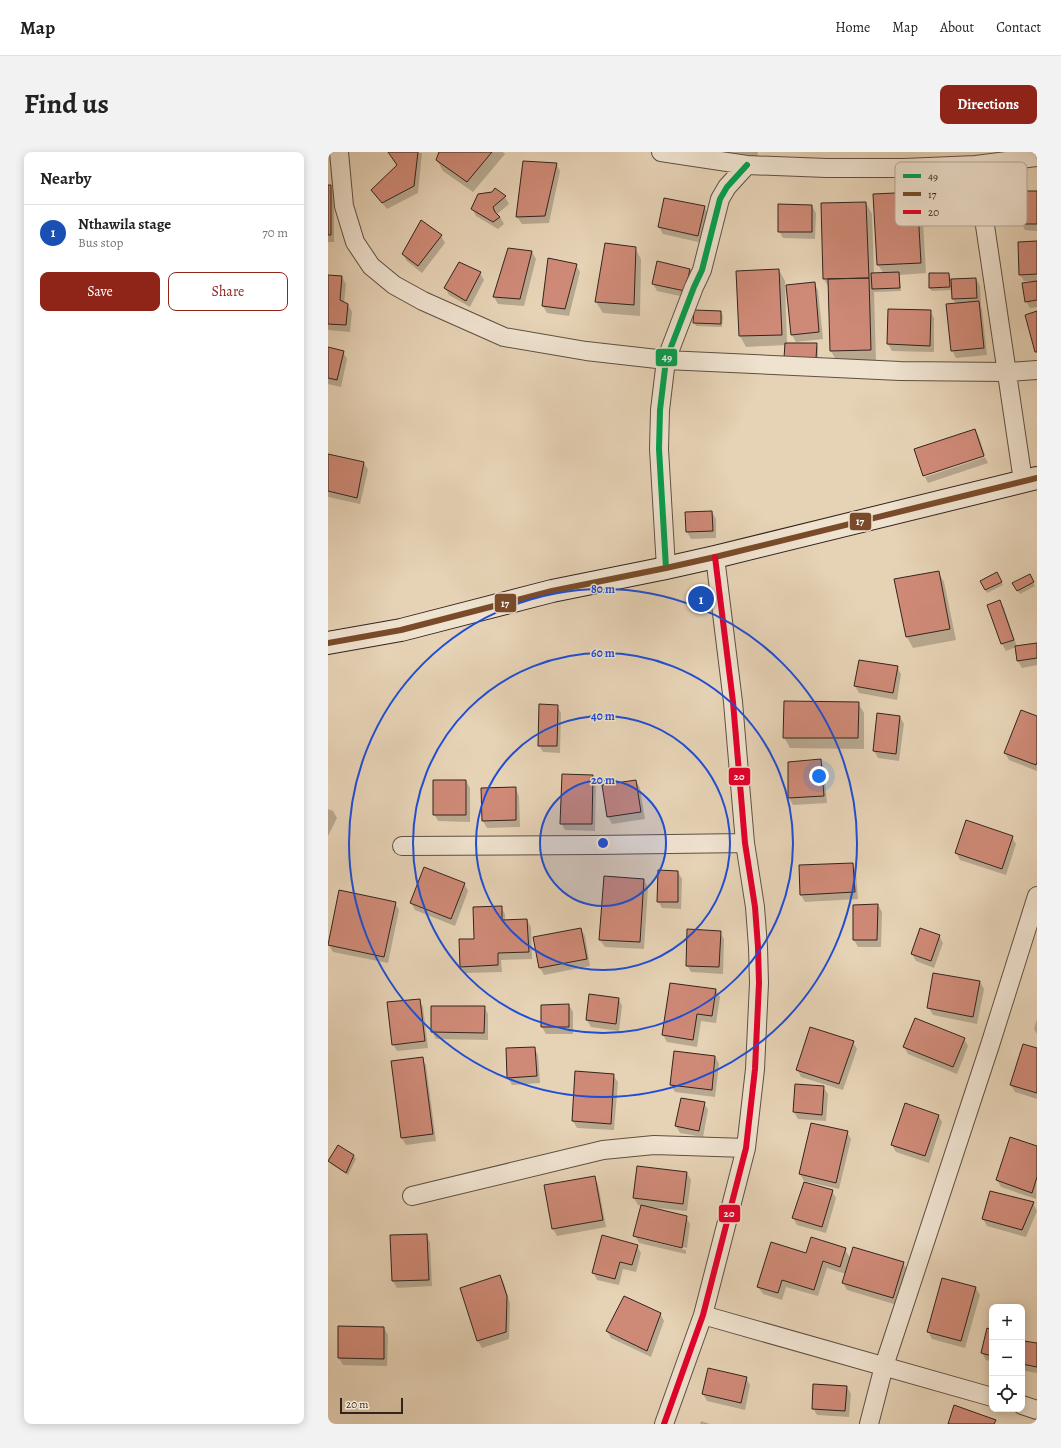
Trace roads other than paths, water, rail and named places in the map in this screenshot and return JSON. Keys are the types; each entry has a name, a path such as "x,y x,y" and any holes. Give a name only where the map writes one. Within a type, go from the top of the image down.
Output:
{"main road":[{"path":"328,643 401,630 552,591 715,557 1030,480"}],"street":[{"path":"339,152 344,206 355,242 372,266 394,285 423,301 504,337 586,352 666,360 900,371 1007,372 1037,370"},
{"path":"661,152 747,165 827,168 895,168"},
{"path":"999,162 1037,157"},
{"path":"666,568 659,449 660,410 666,360 702,270 720,199 727,187 747,165"},
{"path":"985,226 1007,372 1030,480"},
{"path":"664,1424 703,1315 746,1148 755,1069 759,983 755,907 745,843 732,702 715,557"},
{"path":"402,846 745,843"},
{"path":"869,1424 884,1366 990,1045 1037,896"},
{"path":"412,1196 603,1150 654,1145 746,1148"},
{"path":"703,1315 989,1396"},
{"path":"1025,1406 1037,1410"}],"place":[{"name":"Nthawila stage","path":"701,599"}]}
